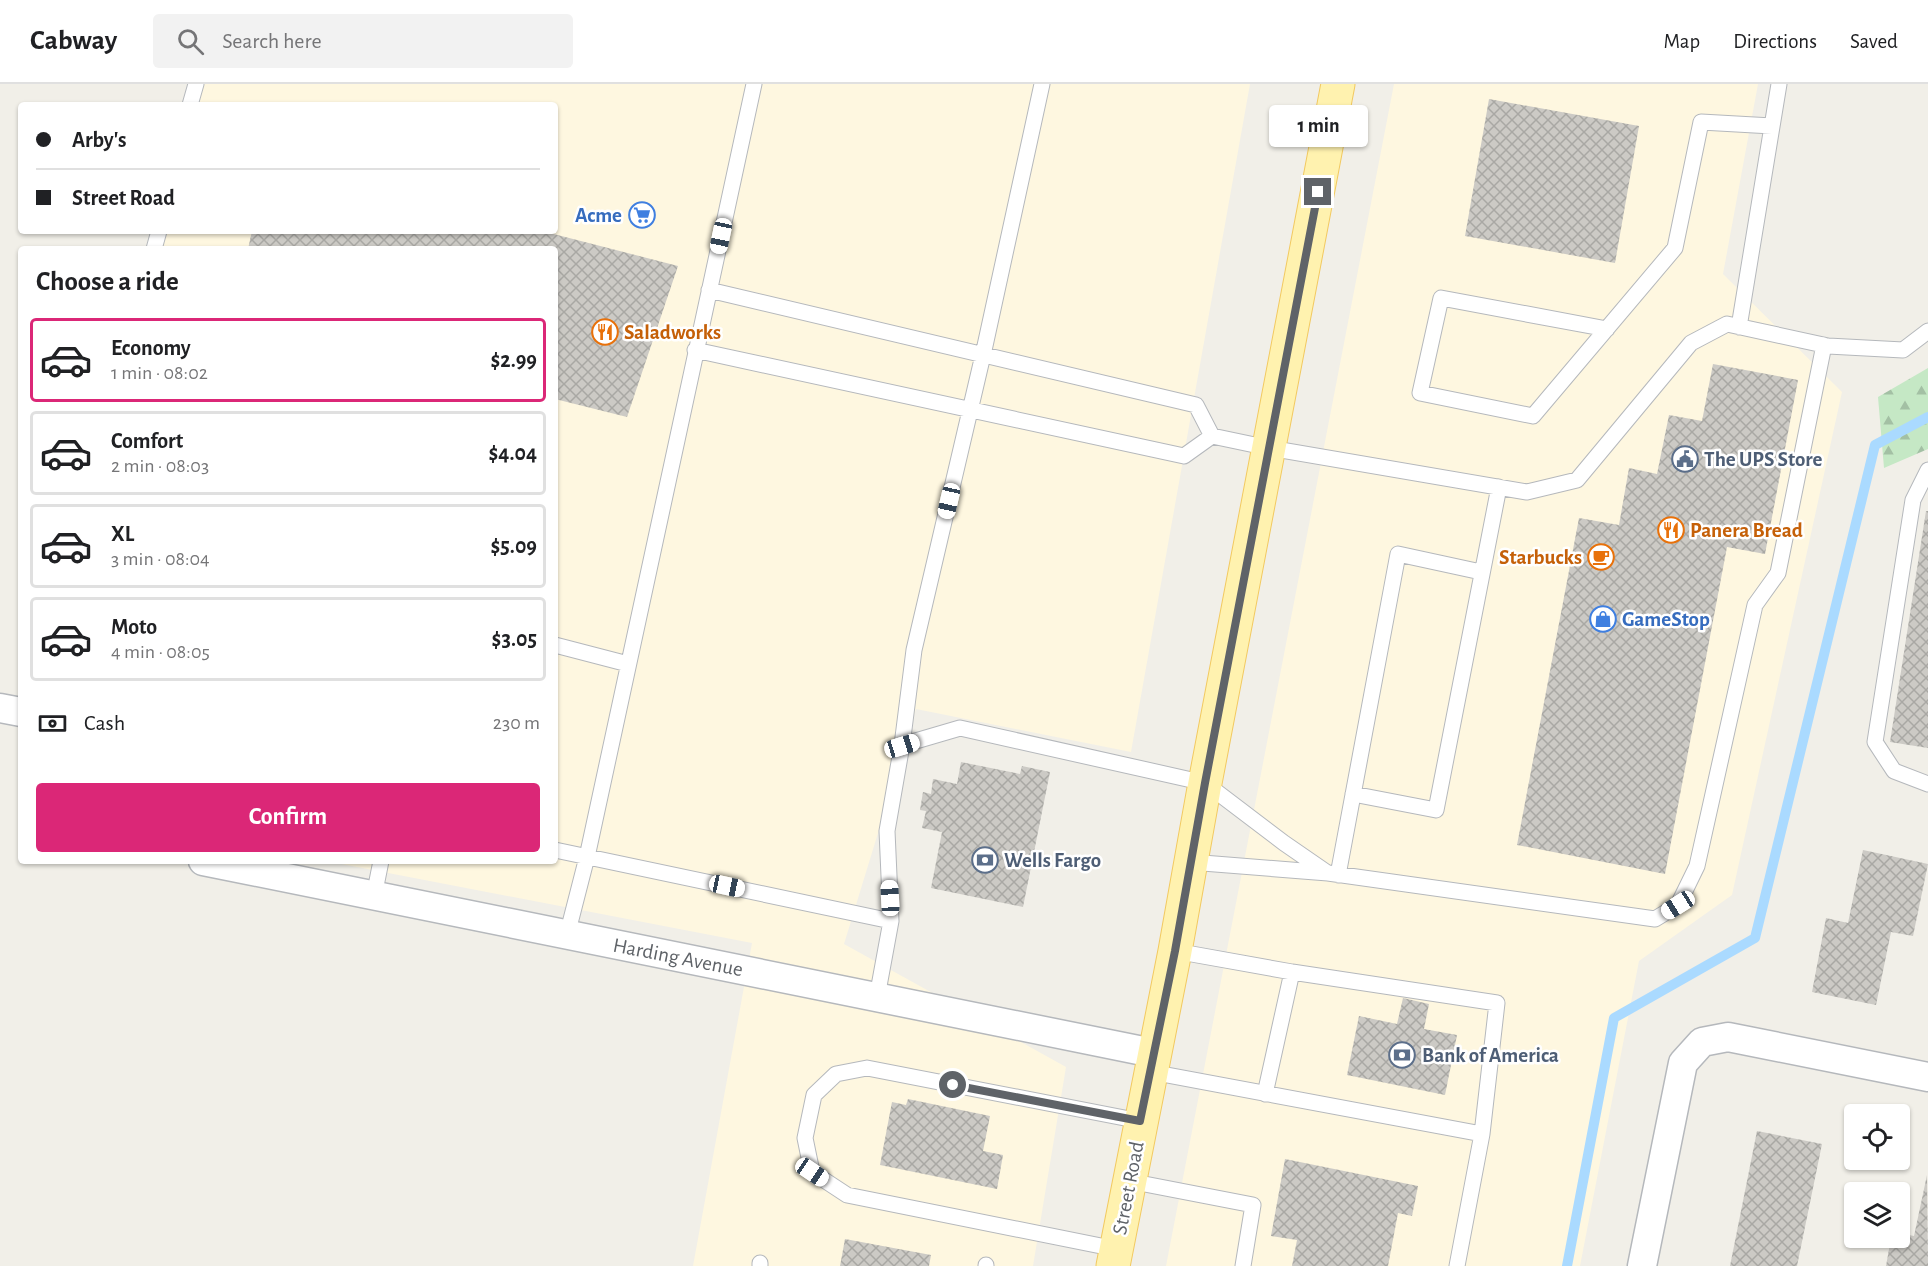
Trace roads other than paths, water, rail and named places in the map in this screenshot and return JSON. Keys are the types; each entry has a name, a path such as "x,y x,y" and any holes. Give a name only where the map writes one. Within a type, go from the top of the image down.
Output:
{"main road":[{"name":"Street Road","path":"1114,1257 1175,951 1338,84"}],"street":[{"path":"0,708 18,711"},
{"name":"Harding Avenue","path":"218,864 877,997 1152,1062"},
{"path":"1642,1266 1683,1063 1702,1042 1728,1037 1928,1077"}],"lane":[{"path":"191,102 196,84"},
{"path":"567,934 587,857 754,84"},
{"path":"877,997 891,921 887,831 902,746 914,650 983,355 1042,84"},
{"path":"1739,327 1779,84"},
{"path":"1606,329 1441,298 1420,393 1533,416 1675,248 1701,122 1772,126"},
{"path":"709,290 1196,405 1212,436"},
{"path":"695,350 1184,456 1212,436 1269,448 1527,492 1577,480 1690,343 1727,324 1824,345 1902,350 1928,331"},
{"path":"1190,862 1333,874 1655,919 1678,905 1697,866 1755,605 1778,573 1824,345"},
{"path":"1928,470 1913,500 1875,742 1894,771 1928,784"},
{"path":"1353,794 1436,810 1499,487"},
{"path":"1333,874 1353,794 1398,554 1481,572"},
{"path":"558,646 628,664"},
{"path":"902,746 960,728 1205,783 1284,843 1333,874"},
{"path":"558,851 891,921"},
{"path":"374,896 380,864"},
{"path":"1175,951 1292,972 1497,1003 1482,1134 1457,1266"},
{"path":"1265,1094 1292,972"},
{"path":"1152,1062 1265,1094 1482,1134"},
{"path":"1114,1257 847,1196 812,1172 805,1138 814,1095 836,1074 867,1068 1140,1121"},
{"path":"1129,1181 1253,1205 1243,1266"}],"waterway":[{"path":"1567,1266 1614,1018 1755,938 1875,445 1928,417"}],"place":[{"name":"Acme","path":"642,215"},
{"name":"Saladworks","path":"605,332"},
{"name":"The UPS Store","path":"1685,459"},
{"name":"Panera Bread","path":"1671,530"},
{"name":"Starbucks","path":"1601,557"},
{"name":"GameStop","path":"1603,619"},
{"name":"Wells Fargo","path":"985,860"},
{"name":"Bank of America","path":"1402,1055"}]}
